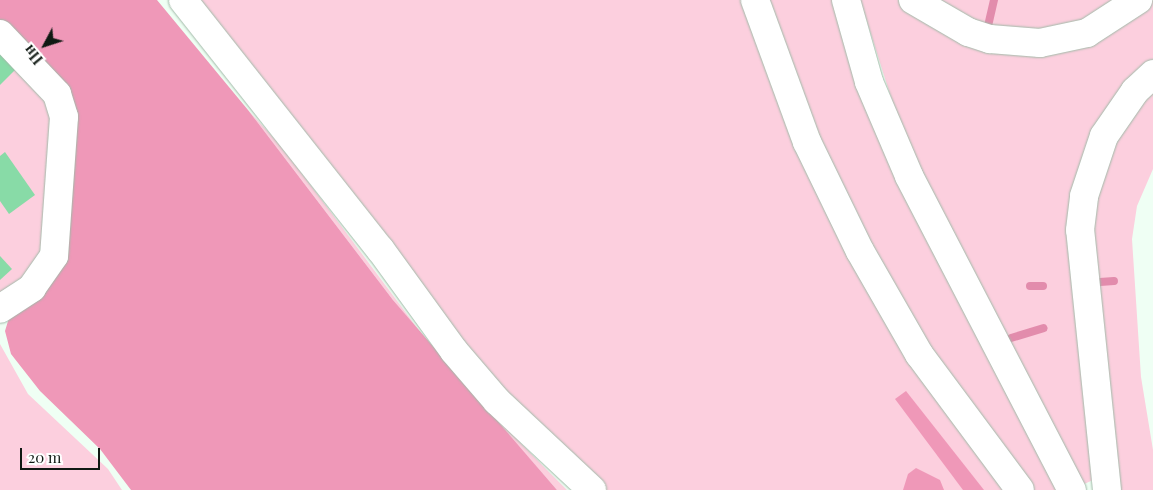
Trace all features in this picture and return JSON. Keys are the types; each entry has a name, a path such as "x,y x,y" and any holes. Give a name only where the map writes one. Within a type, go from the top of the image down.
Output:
{"main road":[{"path":"182,0 368,234 454,351 497,401 592,490"},
{"path":"754,0 807,142 860,251 919,354 1020,490"},
{"path":"846,0 869,82 901,160 1072,490"},
{"path":"913,0 968,32 990,39 1040,43 1087,33 1138,0"},
{"path":"0,34 56,94 64,117 54,256 32,288 0,309"},
{"path":"1107,490 1080,230 1084,196 1104,136 1135,91 1153,74"}],"shaded area":[{"path":"0,0 157,0 248,110 393,300 557,490 131,490 100,449 40,391 11,354 5,331 12,308 44,283 70,136 0,29"},
{"path":"190,0 746,0 773,79 1008,490 598,490 502,396"},
{"path":"765,0 833,0 896,178 1058,490 1034,490 926,344 892,288 818,139"},
{"path":"860,0 898,0 918,17 963,41 1133,19 1153,0 1153,59 1109,110 1074,301 1093,480 1082,485 904,138"},
{"path":"928,0 1124,0 1060,31 992,29"},
{"path":"0,40 55,102 48,259 0,315"},
{"path":"1153,88 1153,169 1137,206 1132,239 1141,377 1153,450 1153,490 1117,490 1090,230 1094,198 1114,140"},
{"path":"248,110 283,148 421,333 393,300"},
{"path":"0,344 28,394 108,469 122,490 0,490"},
{"path":"906,391 984,490 963,490 895,399"},
{"path":"475,396 546,469 567,490 557,490"},
{"path":"916,468 940,480 944,490 903,490 908,474"}],"building":[{"path":"0,51 17,68 0,85"},
{"path":"5,152 35,195 9,214 0,201 0,156"},
{"path":"0,256 12,269 0,280"}],"waterway":[{"path":"988,26 994,0"},
{"path":"1100,282 1114,281"},
{"path":"1030,286 1043,286"},
{"path":"1011,338 1044,328"}]}
